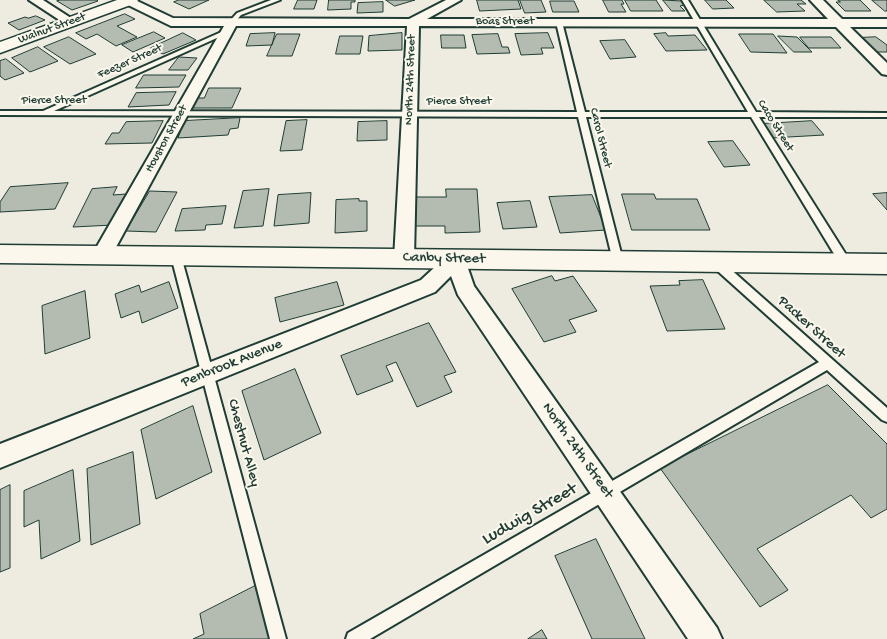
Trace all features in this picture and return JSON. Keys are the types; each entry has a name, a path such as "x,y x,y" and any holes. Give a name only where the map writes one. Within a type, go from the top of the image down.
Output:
{"main road":[{"name":"Walnut Street","path":"0,48 130,1"},
{"name":"Canby Street","path":"0,254 887,264"}],"street":[{"path":"35,0 70,22"},
{"path":"413,21 455,0"},
{"path":"816,0 887,71"},
{"name":"Boas Street","path":"130,1 170,22 229,27 413,21 887,23"},
{"name":"North 24th Street","path":"404,258 413,21"},
{"name":"Houston Street","path":"102,255 229,27"},
{"name":"North 24th Street","path":"456,259 465,289 706,639"},
{"name":"Penbrook Avenue","path":"0,456 428,286 456,259"}],"lane":[{"name":"Feezer Street","path":"44,113 229,27 239,14 277,0"},
{"name":"Caco Street","path":"685,0 846,264"},
{"name":"Carol Street","path":"558,22 618,261"},
{"name":"Pierce Street","path":"0,112 887,115"},
{"path":"0,123 9,112"},
{"name":"Chestnut Alley","path":"176,256 278,639"},
{"name":"Packer Street","path":"715,262 887,416"},
{"name":"Ludwig Street","path":"354,639 828,362"}],"building":[{"path":"179,0 209,0 189,9 174,2"},
{"path":"298,0 317,0 314,9 294,9"},
{"path":"329,0 355,0 355,2 351,2 351,9 328,10"},
{"path":"386,0 415,0 395,6"},
{"path":"477,0 518,0 521,9 480,11"},
{"path":"520,0 541,0 546,12 525,13"},
{"path":"603,0 622,0 624,4 621,4 626,12 609,12"},
{"path":"625,0 656,0 663,11 631,11"},
{"path":"663,0 682,1 685,5 680,6 685,11 672,11"},
{"path":"705,0 726,0 734,8 713,9"},
{"path":"764,0 801,0 806,4 797,4 805,11 777,12"},
{"path":"838,0 860,0 871,11 845,11 836,2 840,2"},
{"path":"872,0 887,0 887,11 885,11"},
{"path":"57,1 98,1 72,10"},
{"path":"550,1 574,1 579,12 553,12"},
{"path":"383,2 383,12 357,13 358,3"},
{"path":"125,14 135,19 117,26 137,37 116,46 97,34 86,39 76,33"},
{"path":"36,16 45,20 19,30 8,23 25,17"},
{"path":"154,32 165,38 133,52 122,45"},
{"path":"183,33 196,40 163,54 151,48"},
{"path":"275,33 272,45 246,46 250,34"},
{"path":"402,33 402,50 368,51 369,36"},
{"path":"548,33 554,48 541,48 543,54 521,55 515,34"},
{"path":"666,33 668,36 695,35 707,50 666,51 654,34"},
{"path":"277,34 300,34 292,56 267,56"},
{"path":"498,34 502,47 508,47 510,53 477,54 472,35"},
{"path":"739,34 773,34 787,53 751,52"},
{"path":"441,35 464,35 466,48 442,48"},
{"path":"340,36 363,36 360,54 336,54"},
{"path":"778,36 797,37 812,52 794,52"},
{"path":"69,37 96,54 70,64 44,47"},
{"path":"800,37 831,37 841,48 809,48"},
{"path":"876,37 887,45 887,52 869,50 855,38"},
{"path":"625,40 636,57 610,59 600,41"},
{"path":"38,47 58,61 30,72 12,58"},
{"path":"179,57 197,58 188,70 169,70"},
{"path":"6,59 24,73 5,80 0,76 0,61"},
{"path":"144,75 186,75 179,87 136,88"},
{"path":"209,88 241,88 232,108 191,108 196,98 204,98"},
{"path":"176,92 169,105 128,107 136,93"},
{"path":"240,118 238,128 230,129 228,135 178,138 184,121"},
{"path":"307,120 302,150 280,151 286,121"},
{"path":"163,121 152,143 105,144 112,133 119,133 126,122"},
{"path":"387,121 387,140 357,141 358,122"},
{"path":"812,121 824,135 771,138 760,124"},
{"path":"733,141 750,165 724,167 708,142"},
{"path":"68,183 55,209 0,212 0,202 10,187"},
{"path":"117,187 113,195 126,194 113,225 73,227 92,189"},
{"path":"269,189 263,226 234,228 243,191"},
{"path":"446,189 477,189 480,232 445,233 445,226 409,226 411,197 446,197"},
{"path":"150,191 177,192 156,232 126,231"},
{"path":"311,193 309,223 274,226 278,195"},
{"path":"887,193 887,210 873,194"},
{"path":"622,194 654,194 656,199 697,199 710,230 632,230"},
{"path":"592,195 606,230 560,233 549,197"},
{"path":"359,199 359,201 367,201 367,231 335,233 336,200"},
{"path":"530,201 537,227 503,229 497,203"},
{"path":"226,206 222,224 206,225 205,230 175,231 182,209"},
{"path":"552,276 555,281 573,276 597,311 569,320 576,332 544,342 512,289"},
{"path":"703,280 725,329 667,331 650,286 680,285 679,281"},
{"path":"169,282 178,308 142,323 139,311 121,318 115,294 139,285 141,292"},
{"path":"337,282 344,305 280,322 275,298"},
{"path":"85,291 90,338 45,354 42,306"},
{"path":"429,323 456,372 444,376 452,392 417,407 396,362 386,366 393,381 357,395 341,356"},
{"path":"295,369 321,433 264,460 242,391"},
{"path":"828,385 887,444 887,509 871,518 851,495 757,549 788,590 760,607 660,468"},
{"path":"193,406 212,472 156,499 141,430"},
{"path":"133,452 140,524 91,545 87,469"},
{"path":"73,470 80,541 41,559 39,520 24,527 24,491"},
{"path":"10,485 10,568 0,572 0,490"},
{"path":"596,539 645,639 592,639 555,556"},
{"path":"259,584 274,639 193,639 204,634 200,614"},
{"path":"542,630 547,639 528,639"}]}
